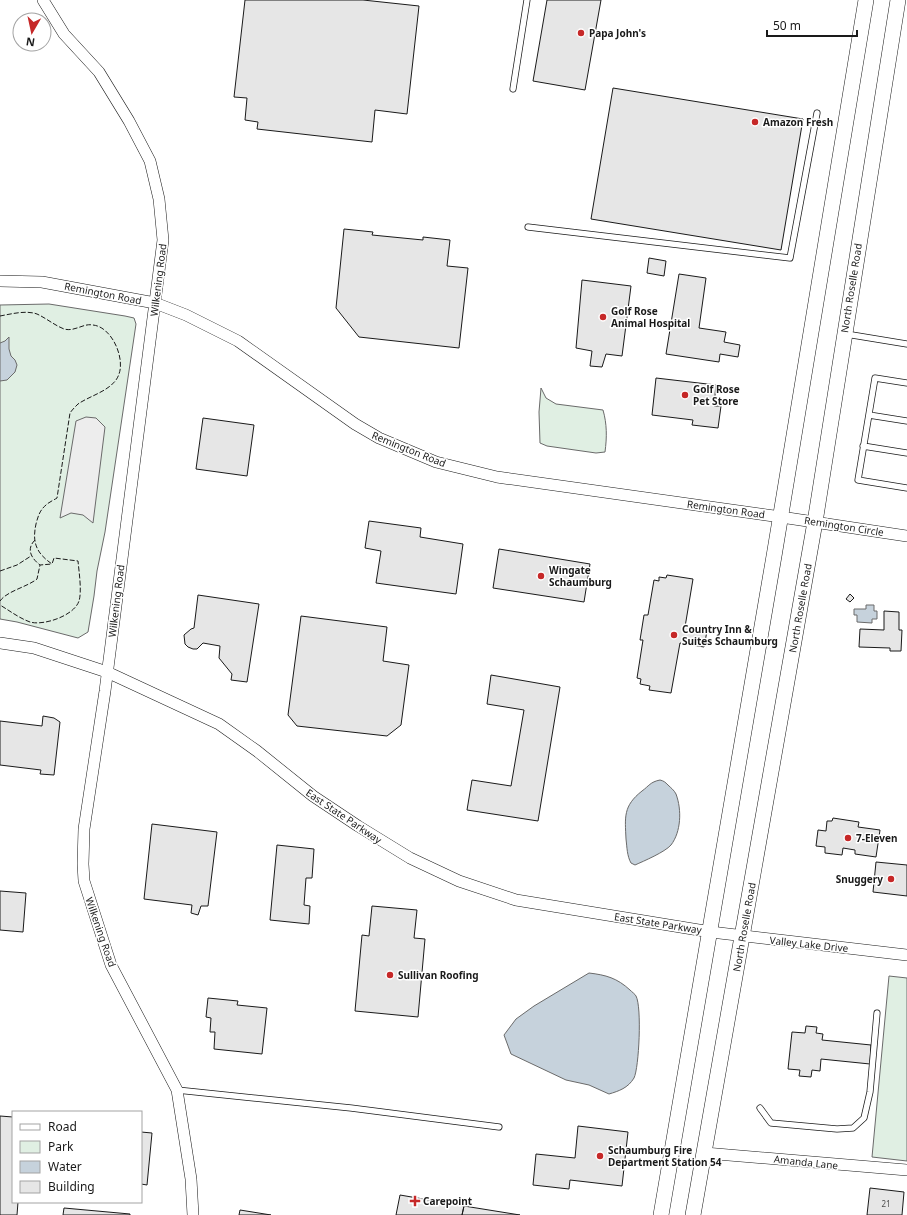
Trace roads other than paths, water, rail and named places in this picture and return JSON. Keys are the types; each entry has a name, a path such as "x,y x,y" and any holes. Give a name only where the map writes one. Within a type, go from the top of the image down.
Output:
{"main road":[{"path":"662,1215 781,517 866,0"},
{"name":"North Roselle Road","path":"694,1215 815,522 898,0"}],"street":[{"name":"Wilkening Road","path":"43,0 64,34 99,72 129,121 150,161 159,200 163,240 107,672 84,829 83,864 84,881 111,965 177,1090 192,1180 193,1215"},
{"name":"Remington Road","path":"0,281 42,282 155,303 186,315 238,341 355,424 379,438 436,462 498,478 781,517"},
{"name":"Remington Circle","path":"781,517 907,536"},
{"name":"East State Parkway","path":"0,642 34,648 107,672 219,724 257,751 313,796 358,826 410,858 459,881 516,900 711,932"},
{"name":"Valley Lake Drive","path":"711,932 907,955"},
{"name":"Amanda Lane","path":"705,1153 907,1170"}],"lane":[{"path":"513,89 527,0"},
{"path":"528,227 790,258 817,113"},
{"path":"844,334 907,344"},
{"path":"907,383 875,378 858,480 907,488"},
{"path":"869,415 907,421"},
{"path":"863,446 907,453"},
{"path":"760,1108 771,1123 837,1129 853,1128 864,1118 870,1092 877,1014"},
{"path":"177,1090 351,1108 499,1127"}],"water":[{"path":"9,337 9,349 11,356 17,365 15,372 7,380 0,381 0,343"},
{"path":"866,605 874,605 874,611 877,611 877,619 872,619 872,623 857,622 857,615 854,615 854,609 866,609"},
{"path":"660,780 666,783 673,790 678,800 680,821 677,834 671,845 664,851 635,865 631,863 627,851 625,824 626,812 636,796 652,783"},
{"path":"589,973 606,976 616,980 635,994 638,1002 639,1037 636,1072 632,1081 626,1087 609,1094 589,1085 566,1080 511,1054 504,1035 516,1019 534,1006"}],"place":[{"name":"Papa John's","path":"581,33"},
{"name":"Amazon Fresh","path":"755,122"},
{"name":"Golf Rose Animal Hospital","path":"603,317"},
{"name":"Golf Rose Pet Store","path":"685,395"},
{"name":"Wingate Schaumburg","path":"541,576"},
{"name":"Country Inn & Suites Schaumburg","path":"674,635"},
{"name":"7-Eleven","path":"848,838"},
{"name":"Snuggery","path":"891,879"},
{"name":"Sullivan Roofing","path":"390,975"},
{"name":"Schaumburg Fire Department Station 54","path":"600,1156"},
{"name":"Carepoint","path":"415,1201"}]}
